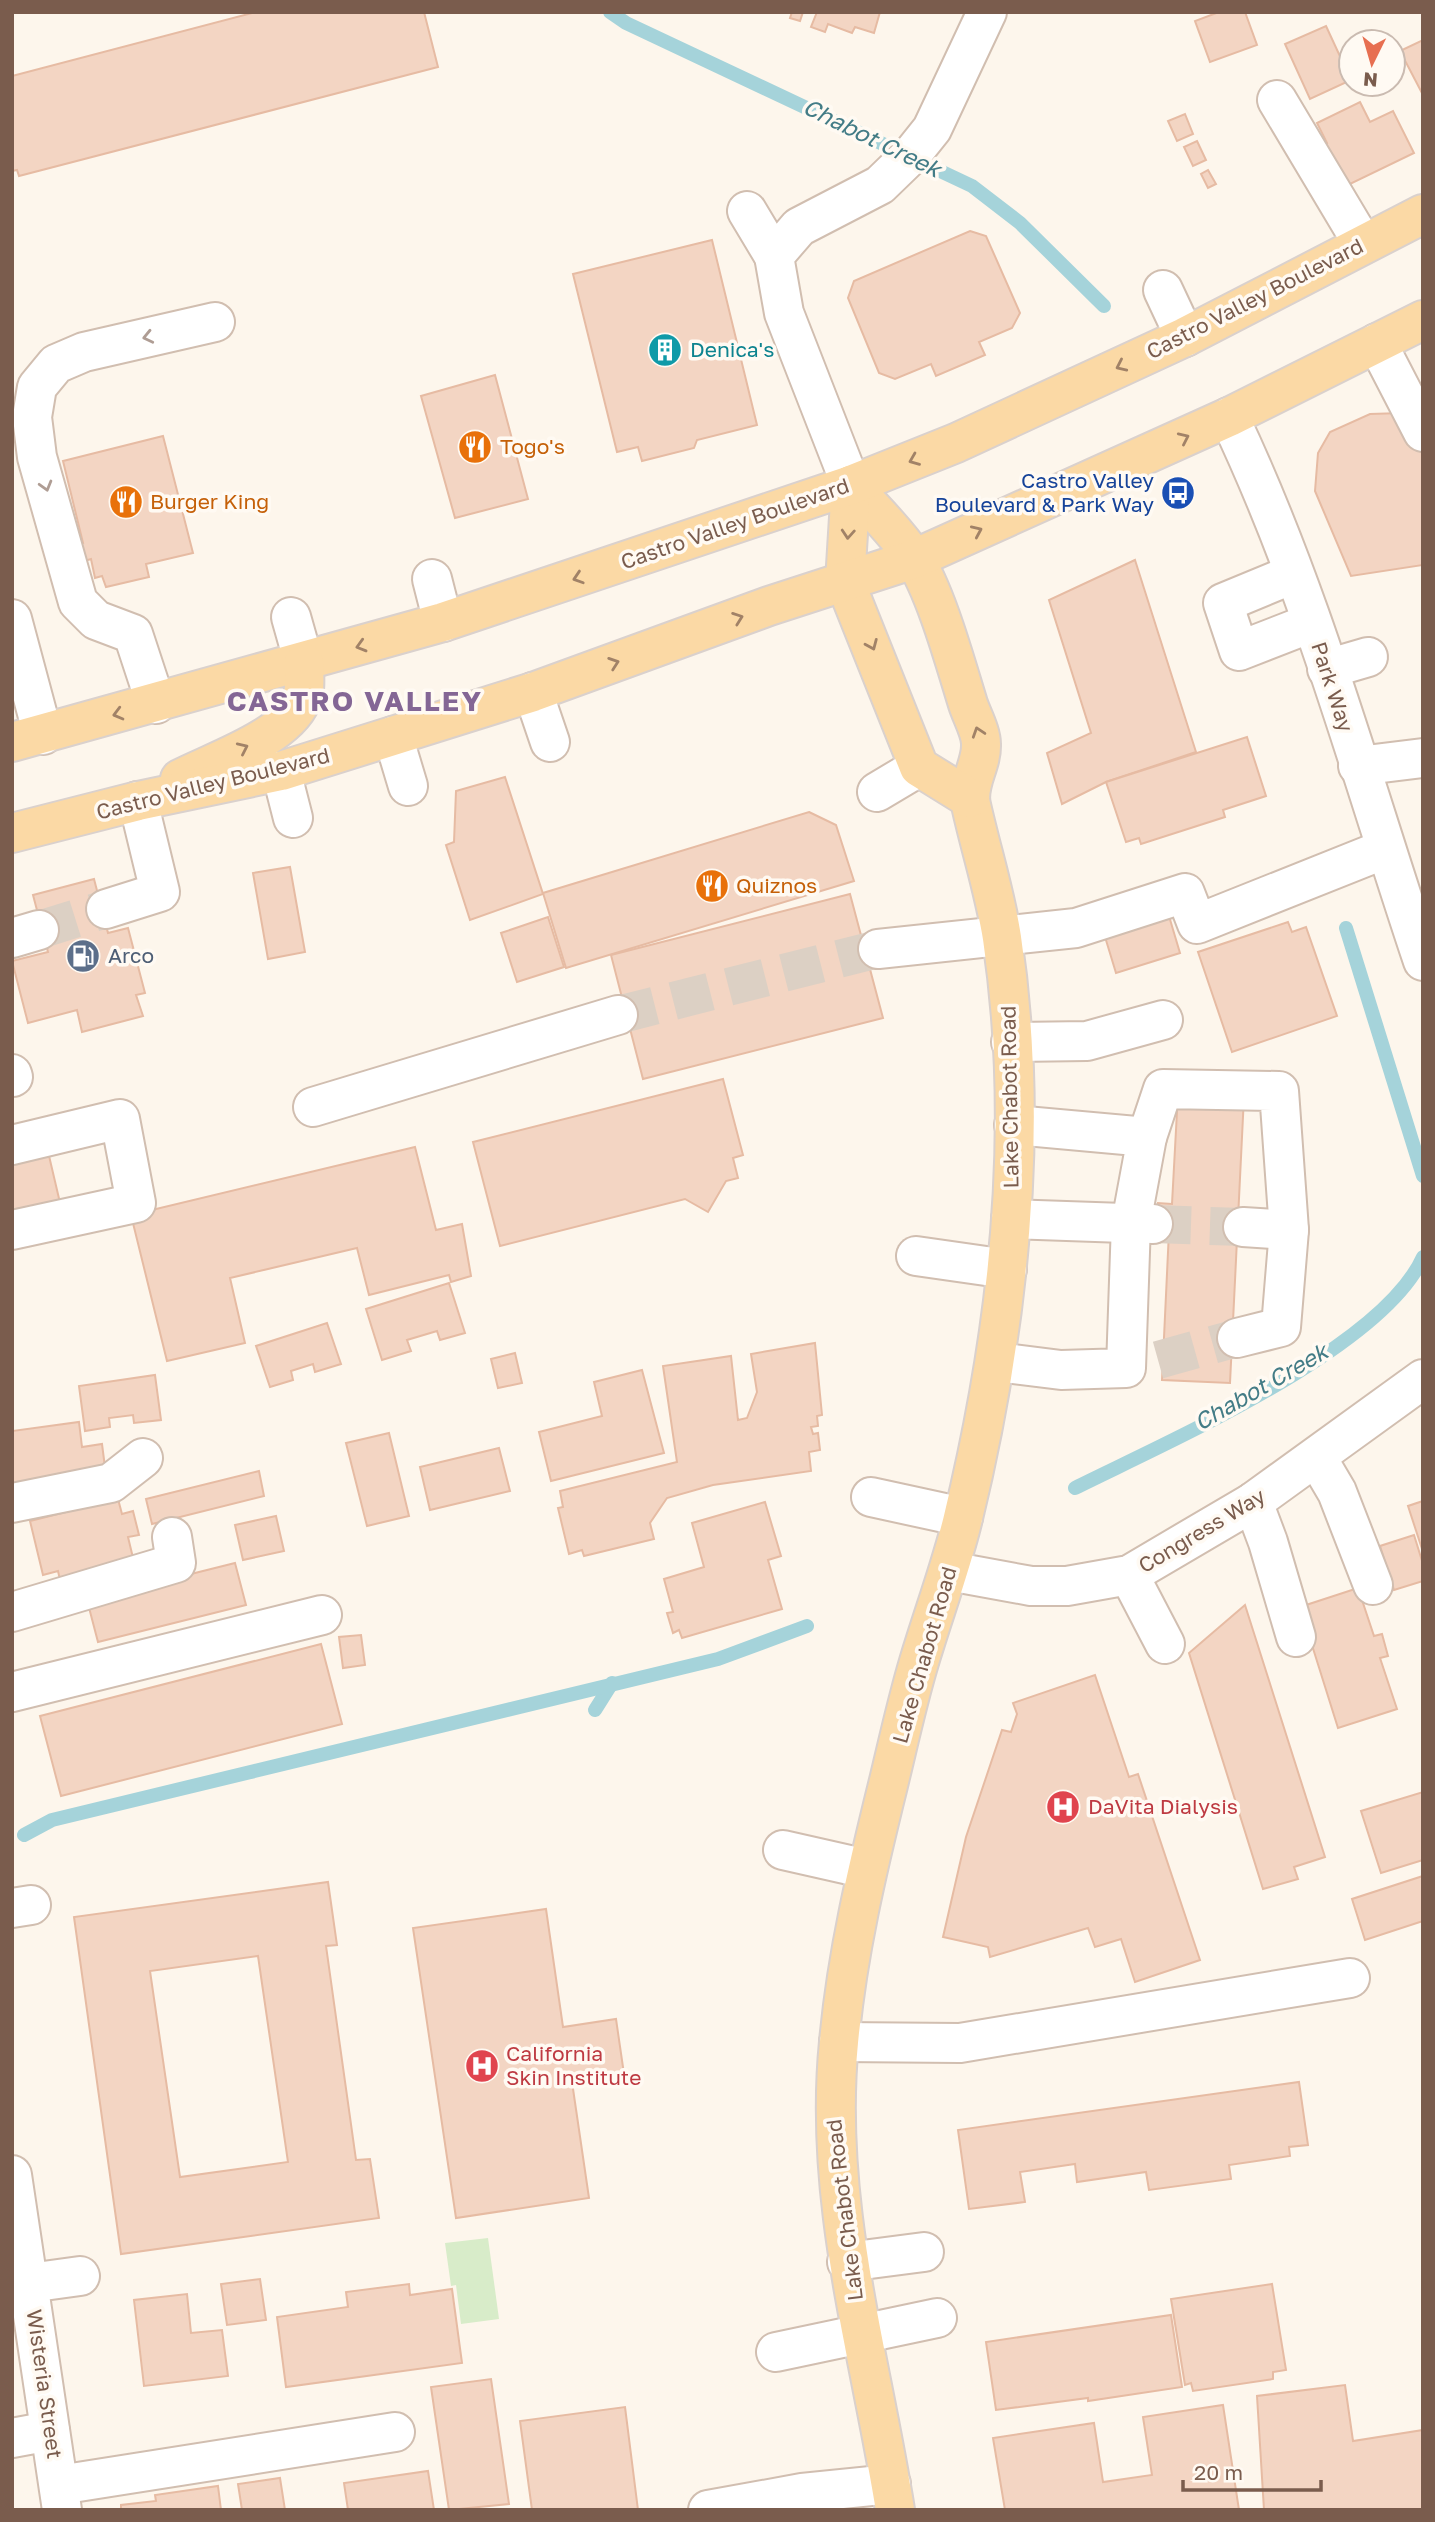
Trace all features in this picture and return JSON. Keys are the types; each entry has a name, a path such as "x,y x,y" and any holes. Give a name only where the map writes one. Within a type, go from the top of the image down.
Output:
{"main road":[{"name":"Castro Valley Boulevard","path":"28,738 443,622 851,485 956,443 1185,337 1423,214"},
{"name":"Castro Valley Boulevard","path":"12,833 138,801 281,772 533,692 914,559 1229,418 1423,320"},
{"name":"Lake Chabot Road","path":"851,485 914,559 941,622 982,743 969,798 984,849 1002,937 1011,1042 1014,1125 1007,1269 996,1362 963,1517 949,1571 918,1665 867,1869 850,1950 839,2042 834,2109 838,2185 860,2332 893,2497"},
{"name":"Lake Chabot Road","path":"851,485 845,582 919,767"},
{"path":"138,801 262,738 292,716 301,700 304,663"},
{"path":"919,767 969,798"}],"street":[{"path":"747,211 774,256 799,227 880,184 932,129 987,12"},
{"path":"1277,100 1363,244"},
{"name":"Lake Chabot Road","path":"774,256 784,313 851,485"},
{"path":"1163,290 1185,337"},
{"path":"156,704 133,634 96,620 78,602 37,457 32,417 37,387 57,364 84,352 215,322"},
{"path":"1377,343 1423,432"},
{"name":"Park Way","path":"1229,418 1255,473 1311,623 1423,961"},
{"path":"1293,574 1223,603 1239,651 1311,623"},
{"path":"432,579 443,622"},
{"path":"291,617 304,663"},
{"path":"14,631 28,738"},
{"path":"1327,669 1368,657"},
{"path":"533,692 550,742"},
{"path":"393,736 408,786"},
{"path":"1359,766 1423,758"},
{"path":"877,792 919,767"},
{"path":"281,772 293,818"},
{"path":"106,909 159,892 138,801"},
{"path":"878,949 1076,929 1185,894 1197,924 1385,849"},
{"path":"313,1107 618,1015"},
{"path":"1011,1042 1087,1041 1163,1020"},
{"path":"996,1362 1061,1370 1142,1364 1142,1224 1147,1137 1163,1089 1279,1091 1289,1230 1281,1327 1237,1338"},
{"path":"12,1145 120,1119 136,1203 12,1230"},
{"path":"1014,1125 1147,1137"},
{"path":"1010,1219 1142,1224"},
{"path":"1242,1227 1289,1230"},
{"path":"916,1256 1007,1269"},
{"name":"Congress Way","path":"949,1571 1031,1586 1067,1586 1129,1575 1253,1502 1423,1379"},
{"path":"12,1503 111,1483 144,1458"},
{"path":"1317,1458 1337,1492 1373,1585"},
{"path":"871,1497 963,1517"},
{"path":"1253,1502 1296,1637"},
{"path":"12,1612 176,1563 172,1537"},
{"path":"1129,1575 1165,1644"},
{"path":"12,1692 322,1615"},
{"path":"783,1850 867,1869"},
{"path":"839,2042 960,2043 1350,1978"},
{"name":"Wisteria Street","path":"12,2175 22,2265 61,2497"},
{"path":"848,2262 924,2252"},
{"path":"22,2265 80,2276"},
{"path":"776,2352 860,2332 937,2318"},
{"path":"12,2438 50,2431"},
{"path":"61,2497 395,2432"},
{"path":"708,2510 802,2493 893,2497"}],"green space":[{"path":"488,2238 499,2319 461,2324 456,2285 451,2286 445,2243"}],"building":[{"path":"256,12 424,12 438,67 19,176 17,170 12,171 12,76"},
{"path":"792,12 803,12 800,21 790,18"},
{"path":"817,12 880,12 874,33 855,27 852,33 828,24 825,32 811,27"},
{"path":"1219,12 1245,12 1257,45 1210,62 1195,21"},
{"path":"1326,26 1337,50 1337,86 1310,99 1285,44"},
{"path":"1423,40 1423,95 1407,64 1407,48"},
{"path":"1360,102 1370,122 1393,111 1414,153 1350,184 1345,176 1336,181 1319,147 1327,143 1317,123"},
{"path":"1185,114 1193,134 1177,141 1168,121"},
{"path":"1197,141 1206,160 1193,166 1184,147"},
{"path":"1208,170 1216,184 1208,188 1201,174"},
{"path":"970,231 986,236 1020,313 1012,328 979,342 985,355 936,376 931,364 895,379 879,373 848,298 854,281"},
{"name":"Denica's","path":"712,240 757,425 697,440 694,448 642,461 638,447 617,452 573,274"},
{"name":"Togo's","path":"495,375 528,499 455,518 421,396"},
{"path":"1402,413 1423,455 1423,565 1351,576 1315,491 1318,453 1330,432 1370,414"},
{"name":"Burger King","path":"163,436 193,553 146,564 149,577 106,587 102,576 95,578 91,559 81,562 76,544 83,543 63,461"},
{"path":"1135,560 1196,752 1106,782 1062,804 1047,753 1091,733 1049,600"},
{"path":"1247,737 1266,796 1223,810 1225,817 1141,844 1139,838 1126,842 1106,782"},
{"path":"505,777 543,894 470,920 446,845 454,842 456,791"},
{"path":"809,812 836,825 854,881 566,968 543,893"},
{"path":"290,867 305,952 268,959 253,873"},
{"name":"Arco","path":"94,879 108,933 128,928 145,993 136,995 143,1016 82,1032 77,1010 28,1023 12,961 48,952 33,895"},
{"path":"850,894 883,1018 643,1079 611,955"},
{"path":"1166,906 1180,953 1116,973 1102,927"},
{"path":"548,917 564,967 517,982 501,933"},
{"path":"1288,922 1292,932 1306,927 1337,1016 1232,1052 1198,952"},
{"path":"723,1079 743,1155 733,1158 738,1178 726,1181 708,1212 685,1199 500,1246 473,1142"},
{"path":"1178,1093 1244,1096 1230,1383 1162,1380 1169,1231 1156,1231 1158,1203 1172,1204"},
{"path":"46,1143 61,1207 12,1218 12,1151"},
{"path":"415,1147 436,1230 462,1224 471,1276 451,1282 449,1275 369,1295 357,1248 230,1278 245,1343 167,1361 131,1215"},
{"path":"449,1283 465,1333 440,1340 437,1331 407,1340 411,1351 382,1360 366,1309"},
{"path":"327,1323 341,1364 315,1372 313,1364 291,1371 293,1380 270,1387 256,1346"},
{"path":"815,1343 822,1415 817,1416 818,1426 811,1427 813,1434 818,1433 820,1450 809,1452 811,1471 713,1485 667,1498 650,1523 654,1539 584,1556 582,1550 569,1554 558,1508 563,1507 560,1491 677,1462 663,1366 731,1356 738,1420 747,1418 757,1392 751,1354"},
{"path":"515,1353 522,1383 498,1388 491,1359"},
{"path":"642,1370 664,1453 551,1481 539,1432 602,1416 594,1382"},
{"path":"155,1375 161,1420 134,1423 133,1415 109,1418 110,1427 85,1431 79,1386"},
{"path":"79,1422 82,1447 102,1444 106,1475 12,1488 12,1431"},
{"path":"389,1433 409,1516 367,1526 346,1443"},
{"path":"499,1448 510,1491 430,1510 420,1467"},
{"path":"259,1471 264,1496 152,1524 146,1499"},
{"path":"118,1499 122,1514 133,1511 139,1535 128,1537 134,1562 60,1580 58,1571 43,1575 30,1521"},
{"path":"1423,1501 1423,1552 1408,1506"},
{"path":"765,1502 781,1556 768,1560 782,1609 682,1638 679,1630 673,1633 667,1613 673,1612 664,1579 704,1567 692,1523"},
{"path":"276,1516 284,1551 243,1560 235,1525"},
{"path":"1414,1535 1423,1564 1423,1581 1394,1590 1380,1546"},
{"path":"235,1563 246,1605 98,1642 87,1600"},
{"path":"1358,1588 1374,1636 1382,1634 1388,1656 1380,1658 1397,1709 1338,1728 1300,1607"},
{"path":"1245,1605 1325,1857 1294,1867 1298,1879 1263,1889 1189,1653"},
{"path":"361,1635 365,1665 343,1668 339,1637"},
{"path":"321,1644 342,1724 61,1796 40,1716"},
{"name":"DaVita Dialysis","path":"1095,1675 1129,1777 1138,1774 1200,1960 1135,1982 1121,1939 1095,1947 1088,1928 990,1957 988,1947 943,1937 966,1837 1002,1730 1011,1732 1017,1714 1013,1703"},
{"path":"1423,1792 1423,1860 1381,1873 1361,1811"},
{"path":"1423,1876 1423,1921 1365,1940 1352,1899"},
{"path":"328,1882 337,1945 326,1946 356,2160 370,2159 379,2218 121,2254 74,1917","holes":["258,1956 288,2162 180,2177 150,1971"]},
{"path":"546,1909 563,2027 616,2019 624,2074 572,2082 589,2198 456,2218 413,1928"},
{"path":"1299,2082 1308,2145 1289,2147 1290,2156 1229,2165 1231,2179 1149,2190 1146,2172 1077,2182 1075,2164 1020,2172 1025,2202 969,2209 958,2130"},
{"path":"260,2279 266,2320 227,2325 221,2284"},
{"path":"409,2284 410,2295 452,2289 462,2363 286,2387 277,2317 348,2307 346,2292"},
{"path":"1272,2284 1286,2370 1273,2372 1273,2379 1193,2391 1191,2383 1185,2385 1171,2299"},
{"path":"187,2294 191,2333 222,2330 228,2376 144,2386 134,2300"},
{"path":"1171,2315 1182,2387 1088,2401 1088,2398 996,2410 986,2342"},
{"path":"491,2379 509,2504 449,2510 431,2387"},
{"path":"1345,2385 1353,2441 1423,2430 1423,2510 1264,2510 1257,2396"},
{"path":"1223,2405 1239,2510 1005,2510 993,2438 1094,2423 1103,2482 1152,2475 1143,2417"},
{"path":"625,2407 638,2510 532,2510 520,2421"},
{"path":"428,2471 434,2510 348,2510 344,2483"},
{"path":"280,2478 285,2510 242,2510 238,2484"},
{"path":"218,2486 221,2510 121,2510 121,2505 156,2501 155,2495"}],"waterway":[{"name":"Chabot Creek","path":"610,12 626,23 972,186 1020,223 1104,306"},
{"name":"Chabot Creek","path":"1346,928 1423,1176"},
{"name":"Chabot Creek","path":"1075,1488 1215,1419 1319,1358 1364,1325 1400,1291 1423,1257"},
{"path":"24,1835 52,1820 718,1659 807,1626"},
{"path":"595,1710 612,1683"}],"tunnel":[{"path":"39,930 106,909"},
{"path":"618,1015 878,949"},
{"path":"1153,1224 1243,1227"},
{"path":"1158,1360 1237,1338"}],"place":[{"name":"Denica's","path":"665,350"},
{"name":"Togo's","path":"475,447"},
{"name":"Castro Valley Boulevard & Park Way","path":"1178,493"},
{"name":"Burger King","path":"126,502"},
{"name":"Quiznos","path":"712,886"},
{"name":"Arco","path":"83,956"},
{"name":"DaVita Dialysis","path":"1063,1807"},
{"name":"California Skin Institute","path":"482,2066"}],"district":[{"name":"CASTRO VALLEY","path":"355,701"}]}
